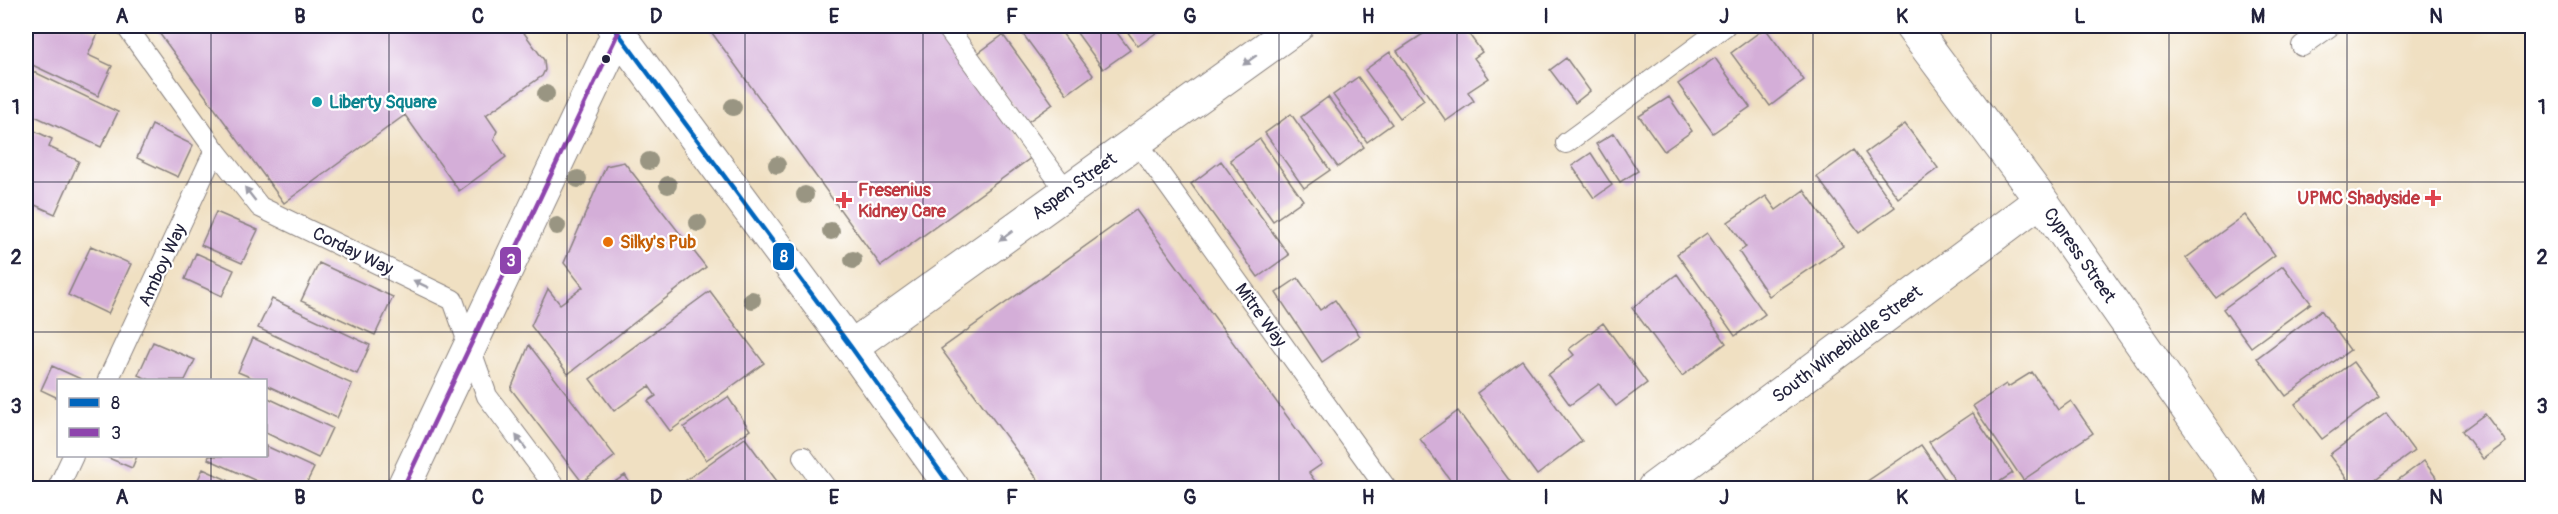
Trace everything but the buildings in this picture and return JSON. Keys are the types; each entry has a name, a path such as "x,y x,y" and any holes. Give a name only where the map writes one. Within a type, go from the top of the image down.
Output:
{"street":[{"name":"Aspen Street","path":"852,347 1297,26"},
{"name":"Cypress Street","path":"1911,26 2041,200 2243,489"},
{"path":"403,489 616,29 852,347 952,489"},
{"name":"South Winebiddle Street","path":"1654,489 2041,200"}],"lane":[{"name":"Corday Way","path":"126,26 215,150 260,207 453,300 487,396 556,489"},
{"path":"946,26 1067,192"},
{"path":"1566,143 1725,26"},
{"path":"2302,46 2330,26"},
{"name":"Mitre Way","path":"1137,142 1386,489"},
{"name":"Amboy Way","path":"109,379 215,150"},
{"path":"58,489 73,457"},
{"path":"803,457 826,489"}],"transit line":[{"name":"8","path":"613,26 851,347 952,488"},
{"name":"3","path":"403,488 618,33"}],"place":[{"name":"Liberty Square","path":"317,102"},
{"name":"UPMC Shadyside","path":"2433,198"},
{"name":"Fresenius Kidney Care","path":"844,200"},
{"name":"Silky's Pub","path":"608,242"}]}
